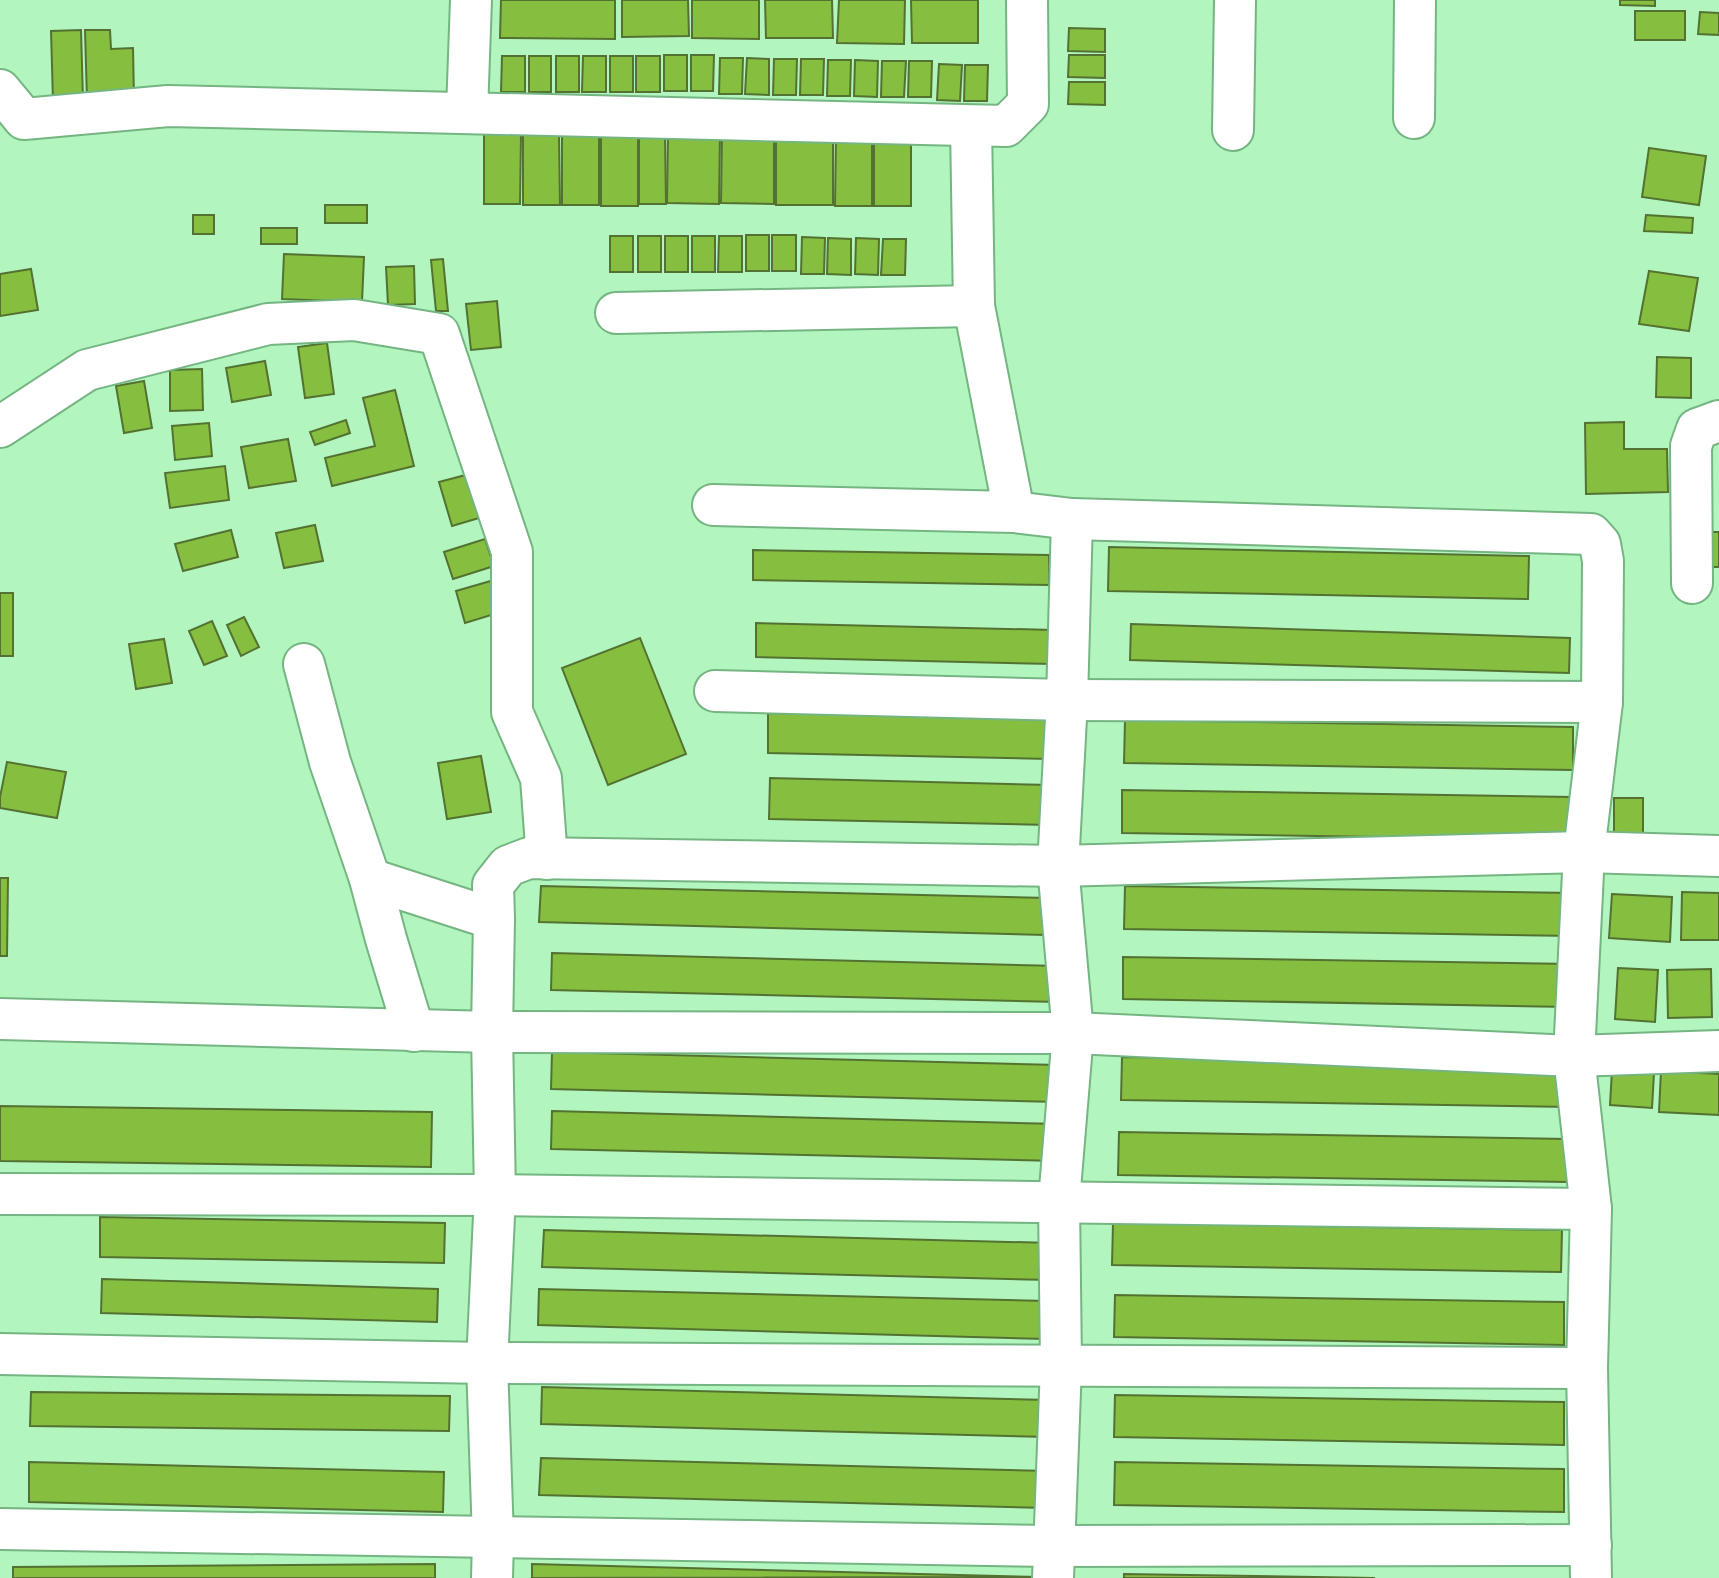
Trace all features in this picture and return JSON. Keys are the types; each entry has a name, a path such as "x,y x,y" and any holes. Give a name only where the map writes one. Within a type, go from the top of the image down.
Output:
{"street":[{"path":"467,112 471,0"},
{"path":"0,90 24,119 168,106 1006,126 1028,104 1027,0"},
{"path":"1233,130 1235,0"},
{"path":"1414,118 1415,0"},
{"path":"971,126 974,306 1014,512"},
{"path":"616,313 974,306"},
{"path":"0,427 87,370 268,324 354,320 439,334 512,552 512,712 541,778 547,859"},
{"path":"1692,583 1691,446 1697,429 1719,421"},
{"path":"0,1529 493,1538 1054,1562 1591,1562 1587,1368 1591,1209 1574,1056 1584,852 1602,702 1603,561 1600,544 1591,534 1072,519 1014,512 713,505"},
{"path":"1054,1562 1061,1365 1059,1201 1073,1033 1058,866 1072,519"},
{"path":"304,664 330,762 370,879 414,1031"},
{"path":"715,691 1067,700 1602,702"},
{"path":"492,1578 487,1363 495,1195 493,885 508,866 529,858 1058,866 1584,852 1719,856"},
{"path":"370,879 494,919"},
{"path":"0,1019 414,1031 1073,1033 1574,1056 1719,1051"},
{"path":"0,1194 495,1195 1591,1209"},
{"path":"0,1354 487,1363 1587,1368"}],"building":[{"path":"501,0 615,0 615,39 500,38"},
{"path":"622,0 688,0 689,36 622,37"},
{"path":"692,0 759,0 759,39 692,38"},
{"path":"765,0 832,0 833,38 766,38"},
{"path":"839,0 905,0 904,44 837,43"},
{"path":"911,0 978,0 978,43 912,43"},
{"path":"1620,0 1655,0 1655,6 1620,5"},
{"path":"1635,11 1685,11 1685,40 1635,40"},
{"path":"1700,12 1719,13 1719,35 1698,34"},
{"path":"1069,28 1105,29 1105,52 1068,51"},
{"path":"81,30 83,100 53,101 51,31"},
{"path":"85,30 110,30 111,49 133,48 134,99 87,100"},
{"path":"664,55 687,55 687,91 664,91"},
{"path":"691,55 714,55 713,91 691,91"},
{"path":"1069,55 1105,55 1105,78 1068,77"},
{"path":"502,56 525,56 525,92 501,92"},
{"path":"529,56 551,56 551,92 529,92"},
{"path":"556,56 579,56 579,92 556,92"},
{"path":"583,56 606,56 606,92 582,92"},
{"path":"610,56 633,56 633,92 610,92"},
{"path":"636,56 660,56 660,92 636,92"},
{"path":"720,58 743,58 742,94 719,94"},
{"path":"747,58 769,59 769,95 745,94"},
{"path":"774,59 797,59 796,95 773,95"},
{"path":"801,59 824,59 823,95 800,95"},
{"path":"828,60 851,60 850,96 827,96"},
{"path":"855,60 878,61 877,97 854,96"},
{"path":"882,61 906,61 904,97 881,97"},
{"path":"909,61 932,61 931,97 908,97"},
{"path":"939,64 962,65 960,101 937,100"},
{"path":"965,65 988,65 987,101 964,101"},
{"path":"1069,82 1105,82 1105,105 1068,104"},
{"path":"776,132 833,132 833,205 776,205"},
{"path":"668,133 720,133 719,204 667,203"},
{"path":"722,133 774,133 774,204 721,203"},
{"path":"484,134 521,134 520,204 484,204"},
{"path":"523,134 559,134 560,205 523,205"},
{"path":"665,134 666,204 639,204 639,135"},
{"path":"562,135 599,135 599,205 562,205"},
{"path":"601,135 638,135 638,206 601,206"},
{"path":"836,135 872,135 872,206 835,206"},
{"path":"874,135 911,135 911,206 874,206"},
{"path":"1649,148 1706,156 1699,205 1642,197"},
{"path":"325,205 367,205 367,223 325,223"},
{"path":"193,215 214,215 214,234 193,234"},
{"path":"1646,215 1693,218 1692,233 1644,231"},
{"path":"261,228 297,228 297,244 261,244"},
{"path":"746,235 769,235 769,271 746,271"},
{"path":"772,235 796,235 796,271 772,271"},
{"path":"610,236 633,236 633,272 610,272"},
{"path":"638,236 661,236 661,272 638,272"},
{"path":"665,236 688,236 688,272 665,272"},
{"path":"692,236 715,236 715,272 692,272"},
{"path":"719,236 742,236 742,272 718,272"},
{"path":"802,237 825,238 824,274 801,274"},
{"path":"828,238 851,239 851,275 827,274"},
{"path":"856,238 879,239 878,275 855,274"},
{"path":"883,239 906,239 905,275 881,275"},
{"path":"284,254 364,257 362,302 282,299"},
{"path":"443,259 448,311 436,311 431,260"},
{"path":"414,266 415,304 388,305 386,267"},
{"path":"31,269 38,310 0,316 0,274"},
{"path":"1649,271 1698,278 1689,331 1639,324"},
{"path":"497,301 501,347 471,350 466,304"},
{"path":"327,343 334,394 305,398 298,347"},
{"path":"1657,357 1691,358 1691,398 1656,397"},
{"path":"265,361 271,395 232,402 226,368"},
{"path":"202,369 203,410 170,411 170,370"},
{"path":"144,381 152,428 124,433 116,386"},
{"path":"395,390 414,466 332,486 325,458 375,446 363,398"},
{"path":"346,420 350,433 315,445 310,432"},
{"path":"1624,422 1624,449 1667,449 1668,492 1586,494 1585,423"},
{"path":"209,423 212,456 175,460 172,426"},
{"path":"288,439 296,481 249,488 241,447"},
{"path":"225,466 229,500 170,508 165,473"},
{"path":"477,472 489,515 452,526 439,482"},
{"path":"315,525 323,561 284,568 276,533"},
{"path":"231,530 238,557 183,571 175,544"},
{"path":"1709,532 1719,532 1719,567 1711,567"},
{"path":"485,539 494,566 453,579 444,552"},
{"path":"1109,547 1529,556 1528,599 1108,591"},
{"path":"753,550 1049,555 1049,585 753,580"},
{"path":"501,578 511,609 465,623 456,591"},
{"path":"0,593 13,593 13,656 0,656"},
{"path":"244,617 259,647 241,656 227,625"},
{"path":"212,621 227,656 204,665 189,631"},
{"path":"756,623 1054,630 1053,664 756,657"},
{"path":"1131,624 1570,638 1569,673 1130,660"},
{"path":"640,638 686,754 608,785 562,668"},
{"path":"164,639 172,683 136,689 129,644"},
{"path":"768,713 1049,719 1048,759 768,753"},
{"path":"1125,720 1573,727 1573,770 1124,763"},
{"path":"481,756 491,812 447,819 438,763"},
{"path":"7,762 66,772 57,818 0,808"},
{"path":"770,778 1051,785 1049,825 769,819"},
{"path":"1122,790 1571,797 1571,840 1122,833"},
{"path":"1614,798 1643,798 1643,834 1614,834"},
{"path":"0,878 8,878 7,956 0,956"},
{"path":"541,886 1048,898 1046,935 539,922"},
{"path":"1125,886 1574,893 1573,936 1124,929"},
{"path":"1682,892 1719,893 1719,940 1681,940"},
{"path":"1612,894 1672,897 1670,942 1609,938"},
{"path":"552,953 1059,966 1058,1002 551,990"},
{"path":"1123,957 1572,964 1571,1007 1123,999"},
{"path":"1618,968 1658,970 1655,1022 1615,1019"},
{"path":"1711,969 1712,1017 1668,1018 1667,970"},
{"path":"552,1052 1059,1065 1058,1102 551,1089"},
{"path":"1122,1057 1571,1064 1570,1107 1121,1100"},
{"path":"1612,1070 1654,1073 1652,1108 1610,1105"},
{"path":"1661,1071 1719,1074 1719,1115 1659,1112"},
{"path":"0,1106 432,1112 431,1167 0,1161"},
{"path":"552,1111 1059,1124 1058,1161 551,1149"},
{"path":"1119,1132 1567,1139 1567,1182 1118,1175"},
{"path":"100,1217 445,1223 444,1263 100,1257"},
{"path":"1113,1223 1562,1230 1561,1272 1112,1265"},
{"path":"544,1230 1051,1243 1050,1280 542,1267"},
{"path":"102,1279 438,1289 437,1322 101,1313"},
{"path":"539,1289 1046,1301 1045,1339 538,1325"},
{"path":"1115,1295 1564,1302 1564,1345 1114,1337"},
{"path":"542,1387 1049,1400 1048,1437 541,1424"},
{"path":"31,1392 450,1396 449,1431 30,1426"},
{"path":"1115,1395 1564,1402 1564,1445 1114,1437"},
{"path":"541,1458 1048,1471 1046,1508 539,1495"},
{"path":"29,1462 444,1472 443,1512 29,1502"},
{"path":"1115,1462 1564,1469 1564,1512 1114,1505"},
{"path":"435,1564 435,1578 13,1578 13,1567"},
{"path":"532,1564 1040,1577 532,1578"},
{"path":"1124,1574 1375,1578 1124,1578"}]}
